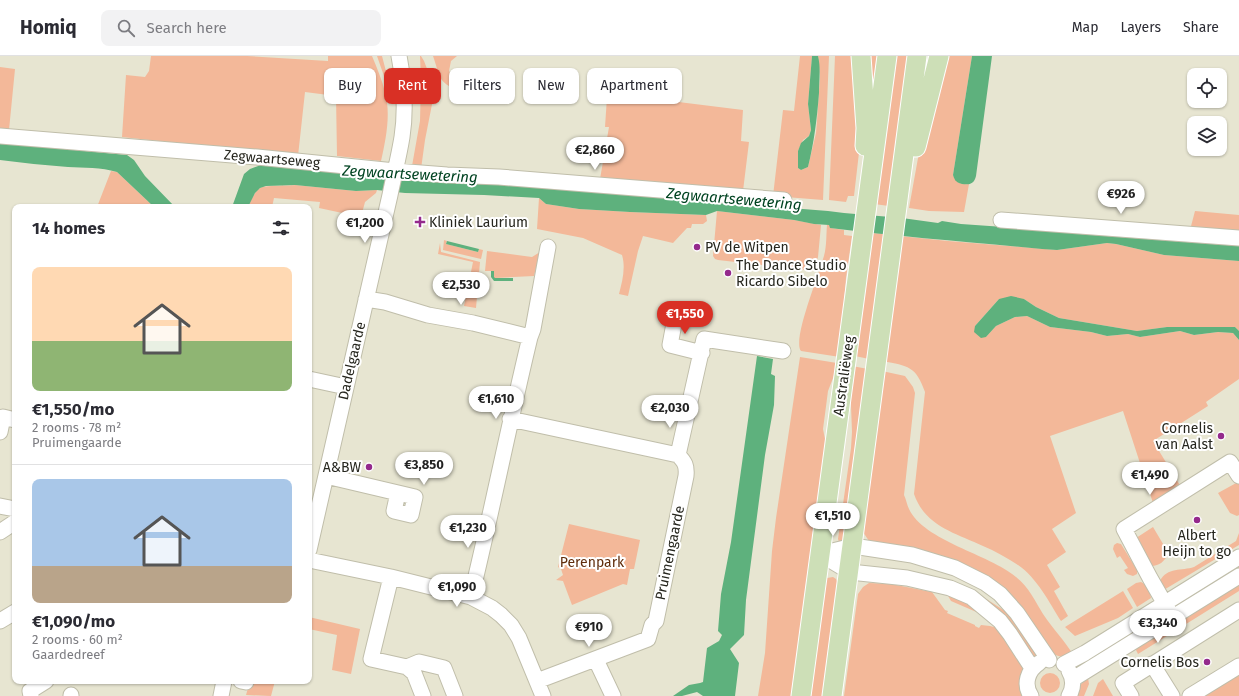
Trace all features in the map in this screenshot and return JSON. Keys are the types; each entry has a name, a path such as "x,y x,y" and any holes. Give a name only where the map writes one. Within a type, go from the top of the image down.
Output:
{"main road":[{"path":"861,56 866,128 865,166 869,193"},
{"name":"Australiëweg","path":"801,696 887,56"},
{"path":"832,696 850,572 917,56"},
{"path":"898,199 911,176 919,133 939,56"}],"street":[{"name":"Dadelgaarde","path":"312,537 395,173 402,136 404,105 399,56"},
{"name":"Zegwaartseweg","path":"0,136 249,156 395,173 499,177 784,200"},
{"path":"1001,220 1239,238"},
{"path":"471,597 492,508 510,419 533,329 548,247"},
{"path":"366,299 385,302 428,315 473,323 530,337"},
{"path":"676,313 670,345 702,353"},
{"path":"510,419 678,455 704,339 783,351"},
{"path":"312,380 346,387"},
{"path":"0,432 3,417 12,419"},
{"name":"Pruimengaarde","path":"537,681 596,660 648,639 652,626 656,621 686,476 684,461 678,455"},
{"path":"1172,618 1124,529 1230,462 1239,476"},
{"path":"326,476 398,493"},
{"path":"0,506 12,508"},
{"path":"0,532 12,524"},
{"path":"820,554 853,546 912,555 955,568 985,583 1000,594 1017,613 1049,660"},
{"path":"820,554 850,572 907,578 950,588 971,597 1000,621 1032,668"},
{"path":"1064,664 1085,653 1239,557"},
{"path":"312,561 471,597 492,608 501,615 520,638 543,696"},
{"path":"1073,679 1239,576"},
{"path":"391,578 371,659 407,667 414,673 423,696"},
{"path":"1131,696 1123,682 1239,610"},
{"path":"596,660 613,696"},
{"path":"1031,696 1027,683 1032,668 1040,662 1049,660 1064,664 1068,669 1073,679 1073,685 1069,696"},
{"path":"407,667 419,662 444,668 454,696"},
{"path":"1152,664 1172,696"},
{"path":"1190,696 1239,666"},
{"path":"31,696 30,691 41,684"},
{"path":"221,696 223,684"}],"green space":[{"path":"151,56 247,56 328,61 328,56 372,56 384,88 384,104 387,104 388,109 386,135 381,161 337,156 336,104 376,104 376,68 324,68 324,94 305,92 298,156 122,137 126,75 145,77 149,71"},
{"path":"377,56 382,56 385,68 384,76"},
{"path":"420,56 427,68 421,68"},
{"path":"433,56 457,56 451,61 449,68 449,85 441,79 441,68 437,68"},
{"path":"800,56 812,56 808,104 811,130 809,136 803,140 798,151 798,168 801,170 808,167 816,133 820,76 818,56 829,56 823,200 773,196 783,110 794,111"},
{"path":"835,56 857,56 861,135 854,196 848,196 846,202 829,200"},
{"path":"865,56 878,56 870,126"},
{"path":"893,56 911,56 889,206 874,204"},
{"path":"944,56 972,56 953,175 959,182 969,184 964,212 929,211 909,208 920,147"},
{"path":"0,67 15,69 9,130 0,129"},
{"path":"682,102 743,110 741,141 749,142 743,191 600,179 609,127 605,127 607,104 682,104"},
{"path":"420,104 432,104 421,169 412,166 420,121"},
{"path":"111,171 117,172 151,204 98,204"},
{"path":"295,185 356,191 377,190 376,193 365,202 361,217 319,208 320,202 274,198 273,204 249,204 254,194 260,188"},
{"path":"539,198 546,204 579,209 706,215 707,221 703,224 692,224 691,228 687,228 673,243 643,236 638,251 628,296 619,294 624,270 622,255 583,238 537,229"},
{"path":"717,211 794,220 821,225 818,257 813,271 715,259 713,256"},
{"path":"1195,211 1239,215 1239,235 1190,230"},
{"path":"827,225 831,228 844,230 844,235 852,236 846,278 840,357 801,351 799,345 803,321 824,255"},
{"path":"871,233 886,234 869,359 855,356"},
{"path":"900,236 1057,250 1107,243 1164,255 1239,261 1239,331 1235,327 1167,327 1137,331 1059,318 1036,307 1024,299 999,299 975,326 986,337 996,326 1015,317 1027,316 1050,327 1091,332 1107,336 1128,334 1140,337 1180,331 1194,335 1218,332 1233,333 1239,340 1239,379 1206,402 1208,406 1153,441 1181,487 1154,506 1123,411 1050,436 1076,513 1052,529 1066,552 1047,565 1060,587 1054,591 1068,616 1061,621 1037,583 1025,570 996,552 952,532 933,521 925,514 914,494 925,392 922,383 910,369 899,364 883,361"},
{"path":"444,240 447,241 446,244 478,252 479,249 483,250 481,259 443,250"},
{"path":"440,243 441,252 480,262 476,308 464,306 473,262 438,254"},
{"path":"487,251 532,257 540,252 534,276 494,278 494,271 485,271"},
{"path":"800,357 837,363 828,391 823,429 826,444 794,696 758,696 765,653 772,551 776,518"},
{"path":"852,366 868,369 845,540 839,542 838,539 851,448 852,432 850,380"},
{"path":"882,371 905,376 913,387 915,393 904,495 909,509 917,520 928,530 942,539 990,561 1021,581 1074,656 1062,657 1051,653 985,575 971,567 942,556 869,541 863,532"},
{"path":"1238,482 1239,515 1237,516 1230,513 1218,493"},
{"name":"Perenpark","path":"569,524 640,540 634,569 630,569 627,585 623,584 572,605 563,581 556,580 563,575 561,569 558,567"},
{"path":"1153,527 1169,554 1162,563 1151,566 1133,540"},
{"path":"1239,533 1239,545 1162,591 1160,581 1167,573 1194,567 1236,541"},
{"path":"1117,543 1121,544 1137,570 1137,574 1133,576 1127,574 1124,570 1128,568 1120,556 1117,558 1113,549 1114,545"},
{"path":"1239,563 1239,570 1175,608 1174,605"},
{"path":"833,577 839,585 824,696 809,696 823,580"},
{"path":"1141,582 1148,588 1151,598 1137,607 1127,589 1136,583"},
{"path":"869,583 891,584 932,592 945,610 948,611 947,613 979,628 981,625 998,628 1023,661 1026,696 844,696 858,594 863,587"},
{"path":"1239,584 1239,591 1138,654 1136,650 1138,646"},
{"path":"971,589 1011,615 1040,655 1032,660"},
{"path":"1123,591 1133,608 1118,618 1075,636 1065,627"},
{"path":"947,594 970,604 981,614 951,601"},
{"path":"312,618 360,629 351,674 332,670 337,635 312,630"},
{"path":"1050,673 1057,676 1060,683 1057,690 1050,693 1043,690 1040,683 1043,676"},
{"path":"1239,673 1239,696 1202,696"},
{"path":"1088,678 1089,684 1084,696 1074,696 1078,687"},
{"path":"1103,679 1113,696 1093,696 1098,683"},
{"path":"249,684 274,684 271,696 246,695"}],"shaded area":[{"path":"812,56 818,56 819,61 819,93 814,140 808,167 801,170 798,168 798,151 801,143 809,136 811,130 808,104"},
{"path":"972,56 992,56 976,176 973,182 969,184 962,184 955,180 953,175"},
{"path":"0,143 127,155 134,160 145,176 172,204 151,204 117,172 111,170 0,160"},
{"path":"261,165 828,211 938,223 942,221 961,224 1239,246 1239,261 1164,255 1107,243 1057,250 910,237 830,228 829,225 717,211 706,215 579,209 546,204 539,198 405,193 377,190 356,191 295,185 266,186 260,188 255,193 250,204 233,204 244,174 250,169"},
{"path":"447,241 479,249 478,252 446,244"},
{"path":"491,271 494,271 495,278 513,278 513,281 494,281 491,277"},
{"path":"1011,296 1024,299 1036,307 1059,318 1137,331 1167,327 1235,327 1239,331 1239,340 1233,333 1218,332 1194,335 1180,331 1140,337 1128,334 1107,336 1091,332 1050,327 1027,316 1015,317 996,326 986,337 981,338 974,332 975,326 999,299"},
{"path":"757,356 773,359 771,374 775,376 774,405 765,455 746,600 744,635 730,649 739,663 735,696 703,696 697,692 682,696 673,696 689,685 703,682 707,648 719,641 722,635 718,631 721,594 731,542"}],"place":[{"name":"Kliniek Laurium","path":"420,222"},
{"name":"PV de Witpen","path":"697,247"},
{"name":"The Dance Studio Ricardo Sibelo","path":"728,273"},
{"name":"Cornelis van Aalst","path":"1221,436"},
{"name":"A&BW","path":"369,467"},
{"name":"Albert Heijn to go","path":"1197,520"},
{"name":"Cornelis Bos","path":"1207,662"}],"water label":[{"name":"Zegwaartsewetering","path":"410,174"},
{"name":"Zegwaartsewetering","path":"734,199"}]}
